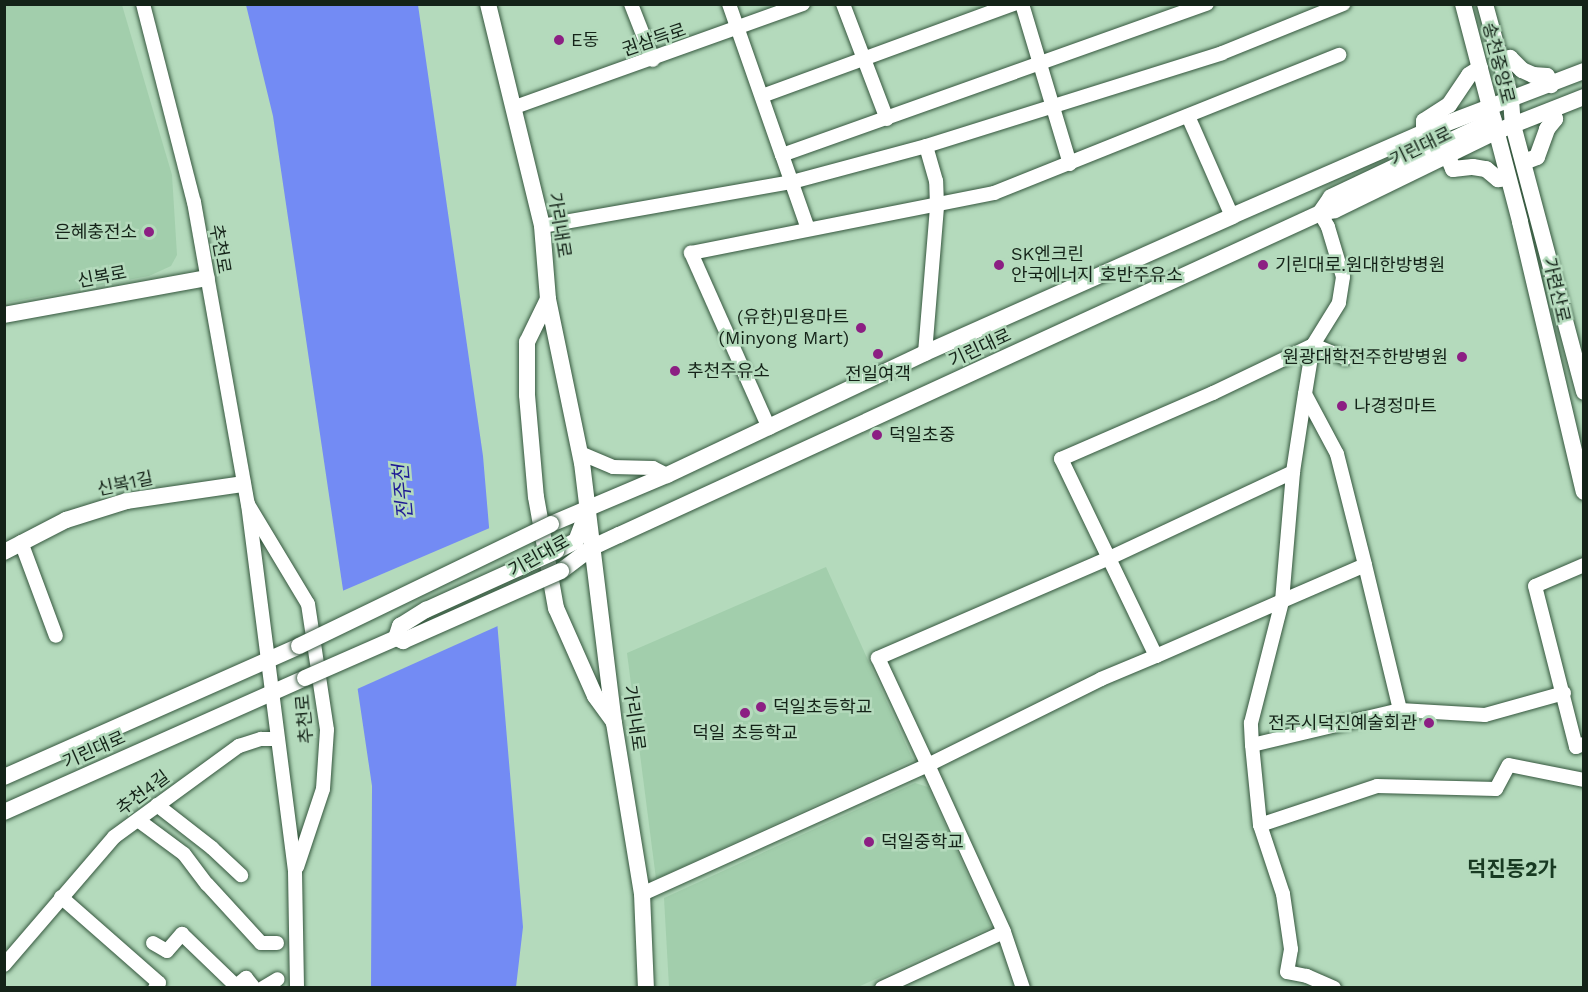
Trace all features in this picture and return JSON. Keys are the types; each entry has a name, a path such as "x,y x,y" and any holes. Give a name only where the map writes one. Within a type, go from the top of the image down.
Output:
{"street":[{"name":"추천로","path":"143,4 180,139 248,504 295,872 297,987"},
{"name":"가리내로","path":"488,4 515,107 542,226 549,299 589,508 614,723 642,894 646,987"},
{"path":"631,4 653,60"},
{"path":"729,4 808,229"},
{"name":"권삼득로","path":"515,107 653,60 803,4"},
{"path":"843,4 887,119"},
{"path":"762,96 1014,4"},
{"path":"1022,4 1038,66 1070,164"},
{"path":"782,154 1038,66 1207,4"},
{"path":"542,226 792,182 926,146 1222,52 1343,4"},
{"name":"송천중앙로","path":"1463,4 1480,68 1500,114"},
{"path":"1334,987 1307,976 1287,972 1291,949 1283,894 1260,825 1251,723 1282,601 1293,472 1312,345 1339,303 1343,277 1328,227 1320,213 1331,197 1500,114 1471,4"},
{"name":"송천중앙로","path":"1485,4 1499,62 1500,114"},
{"path":"769,429 690,253 938,206 994,193 1339,55"},
{"path":"1499,62 1510,58 1522,70 1533,75 1546,76 1551,85"},
{"path":"1424,132 1424,121 1449,105 1469,75 1480,68"},
{"name":"기린대로","path":"396,638 402,641 561,570 593,547 1320,213 1335,210 1448,157 1500,114 1551,85 1584,72"},
{"name":"기린대로","path":"4,777 297,646 551,524 769,429 925,353 1424,132 1500,114 1552,111 1584,97"},
{"path":"1524,162 1537,157 1548,129 1555,119 1552,111"},
{"name":"가련산로","path":"1500,114 1524,162 1584,392"},
{"name":"가련산로","path":"1500,114 1508,178 1584,492"},
{"path":"1188,116 1232,216"},
{"path":"925,353 938,206 936,181 926,146"},
{"path":"1448,157 1453,169 1473,167 1486,170 1498,179 1508,178"},
{"name":"신복로","path":"4,315 207,278"},
{"path":"549,299 527,342 527,395 536,496 556,608 595,696 614,723"},
{"path":"1156,656 1061,459 1213,393 1312,345 1346,358"},
{"path":"1305,394 1337,454 1400,710"},
{"path":"580,453 613,467 653,468 667,475"},
{"path":"1023,987 1004,932 878,658 1109,558 1293,472"},
{"name":"신복1길","path":"4,552 66,519 127,501 243,484"},
{"name":"추천로","path":"248,504 308,604 327,730 323,789 295,872"},
{"name":"기린대로","path":"4,812 396,638 400,626 426,610 576,541 589,508"},
{"path":"21,542 56,636"},
{"path":"1584,565 1535,586 1576,747 1584,744"},
{"path":"642,894 928,765 1101,679 1365,566"},
{"path":"1252,745 1400,710 1485,714 1564,693"},
{"name":"추천4길","path":"4,965 114,837 239,746 261,739 277,740"},
{"path":"1260,825 1377,786 1496,789 1509,765 1584,780"},
{"path":"157,805 212,848 241,876"},
{"path":"138,820 184,854 207,884 261,943 278,942"},
{"path":"61,897 159,983 155,987"},
{"path":"882,987 1004,932"},
{"path":"153,943 167,951 182,934 236,986 246,978 254,987"},
{"path":"263,987 278,979"}],"shaded area":[{"path":"5,4 122,5 172,175 177,255 171,266 149,276 5,303"},
{"name":"덕일초등학교","path":"826,567 913,760 656,879 627,653"},
{"name":"덕일중학교","path":"915,783 928,787 991,927 858,987 669,987 664,898"}],"water":[{"name":"전주천","path":"246,5 418,5 483,456 523,927 516,987 371,987 372,786 273,116"}],"pier":[{"path":"492,527 500,625 355,690 340,592"}],"place":[{"name":"E동","path":"559,40"},
{"name":"은혜충전소","path":"149,232"},
{"name":"SK엔크린 안국에너지 호반주유소","path":"999,265"},
{"name":"기린대로.원대한방병원","path":"1263,265"},
{"name":"(유한)민용마트 (Minyong Mart)","path":"861,328"},
{"name":"전일여객","path":"878,354"},
{"name":"원광대학전주한방병원","path":"1462,357"},
{"name":"추천주유소","path":"675,371"},
{"name":"나경정마트","path":"1342,406"},
{"name":"덕일초중","path":"877,435"},
{"name":"덕일초등학교","path":"761,707"},
{"name":"덕일 초등학교","path":"745,713"},
{"name":"전주시덕진예술회관","path":"1429,723"},
{"name":"덕일중학교","path":"869,842"}],"district":[{"name":"덕진동2가","path":"1512,869"}]}
